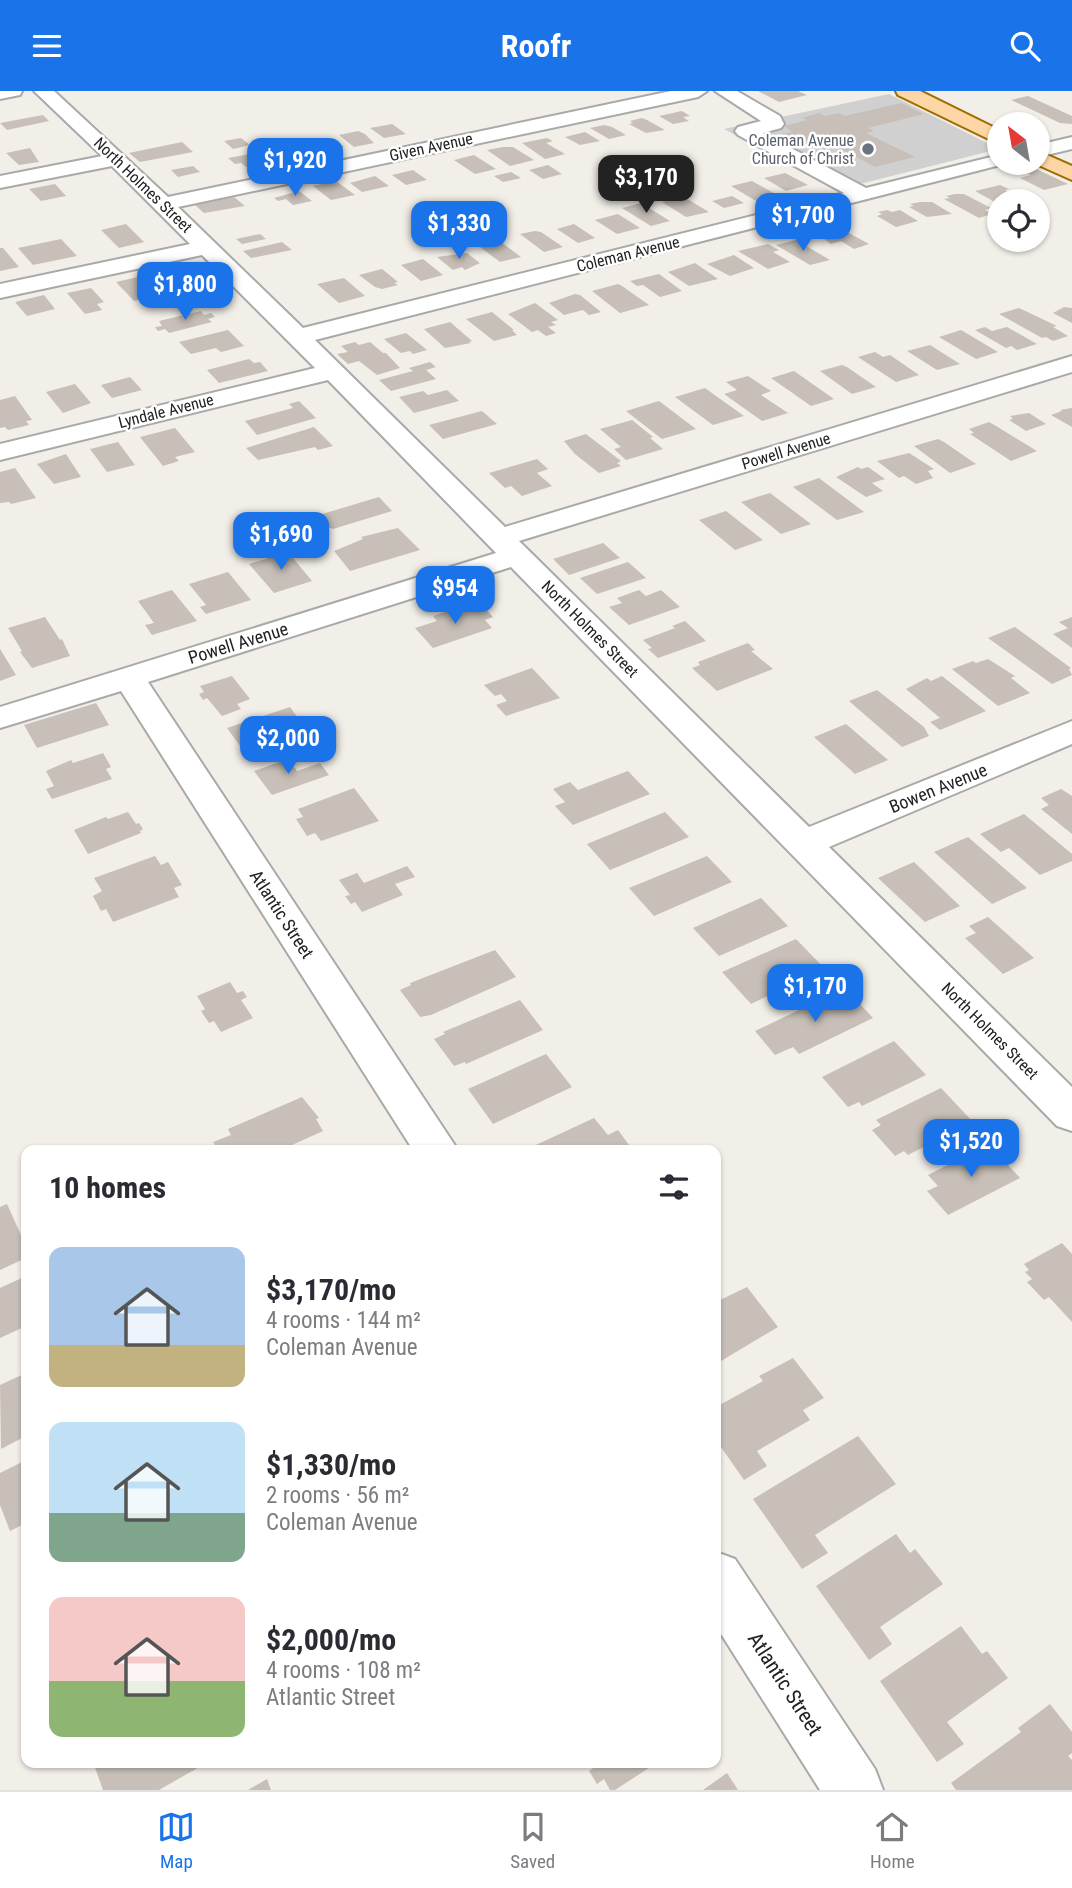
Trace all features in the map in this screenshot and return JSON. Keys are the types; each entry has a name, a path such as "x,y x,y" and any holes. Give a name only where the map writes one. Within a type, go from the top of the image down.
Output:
{"main road":[{"path":"905,91 987,132"},
{"path":"945,91 988,112"},
{"path":"1050,141 1067,147"},
{"path":"1050,163 1072,174"}],"street":[{"path":"0,93 13,91"},
{"name":"North Holmes Street","path":"43,91 117,159 298,337 1072,1114"},
{"name":"Given Avenue","path":"163,204 698,91"},
{"path":"724,91 773,120 774,124 745,131 863,195"},
{"path":"0,181 117,159"},
{"name":"Coleman Avenue","path":"298,337 987,164"},
{"path":"0,291 206,247"},
{"name":"Powell Avenue","path":"0,718 128,678 508,547 1072,364"},
{"name":"Lyndale Avenue","path":"0,452 332,371"},
{"name":"Atlantic Street","path":"128,678 433,1145"},
{"name":"Bowen Avenue","path":"804,843 1072,732"},
{"name":"Atlantic Street","path":"721,1586 854,1790"}],"shaded area":[{"path":"889,94 987,143 987,152 836,190 724,129"}],"building":[{"path":"758,91 798,91 807,95 779,102"},
{"path":"1028,96 1072,116 1072,124 1060,123 1050,118 1050,112 1037,112 1011,100"},
{"path":"901,103 924,114 868,128 874,131 866,133 915,157 875,167 824,140 803,145 782,134 792,132 785,126 807,120 802,118 819,113 825,116 839,113 845,116"},
{"path":"682,111 690,116 683,117 689,121 673,124 659,116"},
{"path":"43,115 49,121 7,130 0,123"},
{"path":"642,118 665,130 646,133 629,124 633,123 630,121"},
{"path":"392,124 406,134 384,138 370,128"},
{"path":"604,125 626,135 609,139 590,128"},
{"path":"358,131 374,143 354,147 339,135"},
{"path":"585,132 600,141 580,145 565,137"},
{"path":"241,138 250,145 233,149 224,141"},
{"path":"547,138 553,141 546,143 565,154 545,159 522,143"},
{"path":"334,139 343,149 320,154 304,145 309,144 307,142"},
{"path":"182,142 193,152 140,162 129,153"},
{"path":"289,145 304,157 281,162 269,152"},
{"path":"513,147 534,160 510,166 487,150"},
{"path":"30,148 39,162 19,165 6,153"},
{"path":"250,154 262,164 246,167 241,163 235,164 228,158"},
{"path":"474,155 496,169 475,174 454,160"},
{"path":"548,165 562,174 543,179 529,170"},
{"path":"193,166 200,172 178,177 171,170"},
{"path":"413,170 427,180 406,185 392,175"},
{"path":"511,172 521,178 503,182 494,176"},
{"path":"785,173 808,185 786,191 764,178"},
{"path":"1049,175 1068,184 1042,189 1020,178"},
{"path":"375,176 389,186 362,192 350,183"},
{"path":"336,181 355,195 331,200 313,186"},
{"path":"752,181 777,195 756,201 731,186"},
{"path":"55,184 66,196 41,201 29,189"},
{"path":"1000,185 1009,189 987,189 987,198 975,191"},
{"path":"299,191 312,201 293,205 286,199 278,201 274,198"},
{"path":"964,194 987,206 987,216 979,218 944,199 950,198 946,196"},
{"path":"732,196 744,203 724,208 712,201"},
{"path":"234,197 245,206 204,213 195,205"},
{"path":"684,197 709,212 686,217 662,202"},
{"path":"932,202 952,214 927,217 909,207 914,206 910,204"},
{"path":"641,203 670,221 651,226 622,208"},
{"path":"900,210 918,221 896,227 877,216 882,214 878,212"},
{"path":"618,214 640,228 617,234 595,220"},
{"path":"126,224 144,242 119,248 101,230"},
{"path":"574,224 595,238 578,243 557,229"},
{"path":"838,227 869,244 854,249 841,241 831,244 815,232"},
{"path":"541,232 563,247 544,252 520,234"},
{"path":"260,234 266,239 242,244 236,239"},
{"path":"493,236 521,257 500,262 472,241"},
{"path":"61,239 77,256 33,265 18,248"},
{"path":"796,240 830,260 810,265 776,245"},
{"path":"282,242 292,250 251,258 243,251"},
{"path":"768,244 779,250 773,252 790,262 768,269 738,251"},
{"path":"0,248 3,248 19,267 0,271"},
{"path":"467,253 480,263 465,270 462,267 453,270 437,257"},
{"path":"734,255 754,268 730,276 707,264"},
{"path":"423,259 443,275 421,281 401,265"},
{"path":"695,263 718,279 689,286 668,272"},
{"path":"171,269 178,276 184,275 189,280 183,282 190,287 164,293 148,277"},
{"path":"382,269 398,282 394,283 398,285 382,289 359,275"},
{"path":"659,274 682,291 660,297 643,285 637,286 630,281"},
{"path":"138,277 157,295 134,301 116,282"},
{"path":"344,278 365,296 339,303 317,284"},
{"path":"618,284 649,305 620,313 592,291"},
{"path":"91,288 104,302 97,304 102,310 85,314 67,293"},
{"path":"575,294 601,312 589,315 583,310 564,315 549,303"},
{"path":"44,295 55,309 27,316 15,302"},
{"path":"535,303 558,320 551,322 556,325 548,327 556,333 546,336 538,330 532,332 508,314"},
{"path":"1064,307 1072,308 1072,323 1053,313"},
{"path":"1019,308 1057,326 1053,327 1068,336 1053,341 1042,338 999,314"},
{"path":"201,311 204,315 211,313 215,317 208,319 212,322 169,333 165,329 158,331 155,327 162,326 159,321"},
{"path":"492,312 517,335 494,341 466,319"},
{"path":"450,322 472,341 469,342 471,343 445,348 424,329"},
{"path":"985,327 992,331 1007,327 1037,344 1017,350 1011,346 1006,348 975,330"},
{"path":"228,330 244,346 221,352 216,348 191,354 179,342"},
{"path":"961,330 998,352 976,359 939,337"},
{"path":"406,333 427,350 413,354 410,351 401,353 384,339"},
{"path":"355,342 359,345 370,342 386,353 400,368 377,375 359,361 348,364 337,354 348,352 341,346"},
{"path":"930,345 960,364 937,370 907,351"},
{"path":"875,352 883,357 890,355 919,375 896,382 858,357"},
{"path":"249,359 254,363 260,362 268,371 219,383 207,370"},
{"path":"430,362 436,367 426,370 436,379 391,391 379,380 413,371 409,368"},
{"path":"842,365 876,387 852,394 820,371"},
{"path":"794,371 834,399 811,406 771,378"},
{"path":"748,376 771,391 761,395 788,413 762,421 724,394 737,390 726,382"},
{"path":"130,377 142,390 112,398 101,385"},
{"path":"75,384 91,403 63,413 46,392"},
{"path":"705,388 744,416 713,425 675,397"},
{"path":"447,390 459,401 414,413 399,397 423,391 428,395"},
{"path":"15,396 32,420 26,421 29,425 8,430 5,427 0,428 0,400"},
{"path":"299,401 316,418 257,435 245,421 293,408 289,404"},
{"path":"659,401 696,429 662,439 626,411"},
{"path":"1072,408 1072,427 1051,415 1062,411 1060,410"},
{"path":"482,411 497,424 443,439 429,425"},
{"path":"1029,413 1046,424 1026,431 1009,420 1013,419 1010,416"},
{"path":"632,420 663,449 626,460 614,449 621,447 600,429"},
{"path":"989,422 1037,451 1011,461 970,434 974,433 969,429"},
{"path":"314,427 333,446 318,450 315,447 258,460 246,448"},
{"path":"175,428 195,452 175,457 179,461 163,466 140,437"},
{"path":"586,434 621,461 617,463 621,466 599,473 575,454 564,441"},
{"path":"938,439 976,464 950,473 914,446"},
{"path":"118,442 135,465 107,472 90,449"},
{"path":"909,453 934,469 928,471 933,478 916,484 904,476 899,478 877,461"},
{"path":"66,454 81,477 54,484 37,464"},
{"path":"537,459 548,469 537,473 552,486 522,496 511,486 505,488 489,473"},
{"path":"858,467 868,467 885,479 872,483 883,491 866,497 836,477"},
{"path":"15,468 36,498 11,504 0,503 0,472"},
{"path":"819,478 864,512 837,520 793,487"},
{"path":"770,493 811,524 781,534 741,502"},
{"path":"379,497 392,511 333,529 327,527 319,515"},
{"path":"726,511 763,540 735,550 699,520"},
{"path":"398,528 420,550 350,571 334,551 363,539 361,537"},
{"path":"603,543 620,558 569,575 553,559"},
{"path":"288,552 312,581 274,593 249,564"},
{"path":"628,562 646,578 597,594 580,578"},
{"path":"228,572 251,600 206,614 200,607 206,605 189,584"},
{"path":"172,590 197,621 152,635 145,625 154,623 138,601"},
{"path":"639,590 646,596 661,590 680,607 629,625 609,607 622,603 617,598"},
{"path":"483,606 493,617 485,620 492,628 433,648 415,628 437,621 433,616 452,610 456,615"},
{"path":"45,617 60,640 62,639 70,656 32,668 8,628"},
{"path":"1072,617 1072,648 1053,634 1068,628 1059,622"},
{"path":"685,621 706,641 658,658 648,649 652,648 643,640 675,628 672,626"},
{"path":"1015,627 1071,668 1069,669 1072,675 1052,684 988,638"},
{"path":"748,643 755,650 751,651 773,669 717,691 692,668 700,665 698,662"},
{"path":"0,649 16,675 0,681"},
{"path":"988,659 1015,676 1011,678 1030,693 998,706 952,669"},
{"path":"532,668 560,698 506,716 496,705 507,701 501,694 495,696 484,685"},
{"path":"232,676 250,699 237,704 241,709 222,716 207,698 203,700 199,694 204,692 200,686"},
{"path":"942,676 986,711 940,730 930,722 940,718 906,689 927,678 931,681"},
{"path":"877,690 924,727 929,736 902,747 849,701"},
{"path":"96,703 109,725 37,748 24,725"},
{"path":"290,707 309,733 246,754 227,728"},
{"path":"846,724 888,760 855,774 814,737"},
{"path":"103,753 111,767 106,769 112,779 52,799 46,789 54,786 46,771 71,760 73,763"},
{"path":"288,759 297,771 320,763 329,775 272,795 254,771"},
{"path":"628,771 650,794 573,825 555,806 565,802 553,789 570,782 578,790"},
{"path":"354,788 379,821 321,841 315,833 307,836 296,819 303,817 298,809"},
{"path":"1061,789 1072,796 1072,834 1041,809 1049,805 1041,798"},
{"path":"128,812 143,829 141,833 88,854 74,830 106,817 108,819"},
{"path":"665,812 689,837 610,870 587,844"},
{"path":"1024,814 1072,854 1072,861 1040,875 1009,848 1001,852 980,834"},
{"path":"968,837 1027,888 992,904 934,852"},
{"path":"155,856 161,865 168,862 182,885 174,888 179,897 113,922 106,909 101,911 93,896 102,891 94,878"},
{"path":"707,856 732,882 654,916 629,888"},
{"path":"914,862 960,906 925,922 878,878"},
{"path":"407,866 415,877 395,884 403,895 362,912 355,902 351,904 345,896 350,895 339,880 357,873 364,883"},
{"path":"761,898 788,926 719,956 693,928"},
{"path":"988,917 1034,958 1003,974 965,938 976,933 969,926"},
{"path":"796,939 825,969 751,1004 722,972"},
{"path":"495,950 516,977 431,1015 420,1017 400,990 411,985 410,983"},
{"path":"230,982 237,993 243,991 247,997 241,1000 253,1018 221,1032 214,1021 209,1023 201,1011 205,1009 197,996"},
{"path":"845,988 873,1018 799,1054 793,1047 775,1055 755,1031"},
{"path":"520,1000 543,1030 466,1064 465,1062 454,1066 434,1039 445,1034 443,1032"},
{"path":"894,1041 926,1075 862,1106 859,1102 848,1107 822,1077"},
{"path":"546,1054 572,1087 493,1124 468,1089"},
{"path":"941,1088 973,1122 908,1155 904,1151 895,1156 872,1130 881,1125 876,1120"},
{"path":"302,1097 319,1118 316,1119 323,1131 292,1145 215,1145 213,1142 231,1135 228,1129"},
{"path":"594,1118 608,1135 618,1130 629,1145 536,1145"},
{"path":"989,1144 1020,1178 948,1215 927,1191 938,1186 928,1175"},
{"path":"7,1204 21,1235 21,1260 0,1270 0,1207"},
{"path":"1062,1243 1072,1254 1072,1322 1049,1297 1044,1300 1027,1282 1032,1279 1025,1272 1029,1270 1024,1264"},
{"path":"21,1278 21,1328 0,1338 0,1288"},
{"path":"747,1287 778,1327 721,1361 721,1300"},
{"path":"793,1358 824,1398 803,1410 810,1420 757,1451 767,1466 744,1480 721,1447 721,1404 763,1381 759,1376"},
{"path":"21,1375 21,1439 1,1449 0,1385"},
{"path":"858,1436 896,1484 815,1535 828,1553 802,1569 753,1499"},
{"path":"21,1462 21,1526 10,1531 0,1505 0,1473"},
{"path":"896,1534 910,1553 915,1549 943,1584 880,1627 892,1644 869,1660 816,1586"},
{"path":"961,1626 982,1654 987,1651 1008,1678 947,1722 964,1744 937,1762 880,1681"},
{"path":"1050,1704 1072,1732 1072,1753 1068,1756 1072,1760 1072,1790 956,1790 951,1783 1021,1732 1018,1728"},
{"path":"95,1768 198,1768 159,1790 103,1790"},
{"path":"593,1768 649,1768 615,1790 610,1790 604,1779 597,1784 589,1771"},
{"path":"727,1773 738,1790 703,1790"},
{"path":"267,1779 271,1790 248,1790"}],"place":[{"name":"Coleman Avenue Church of Christ","path":"868,149"}]}
